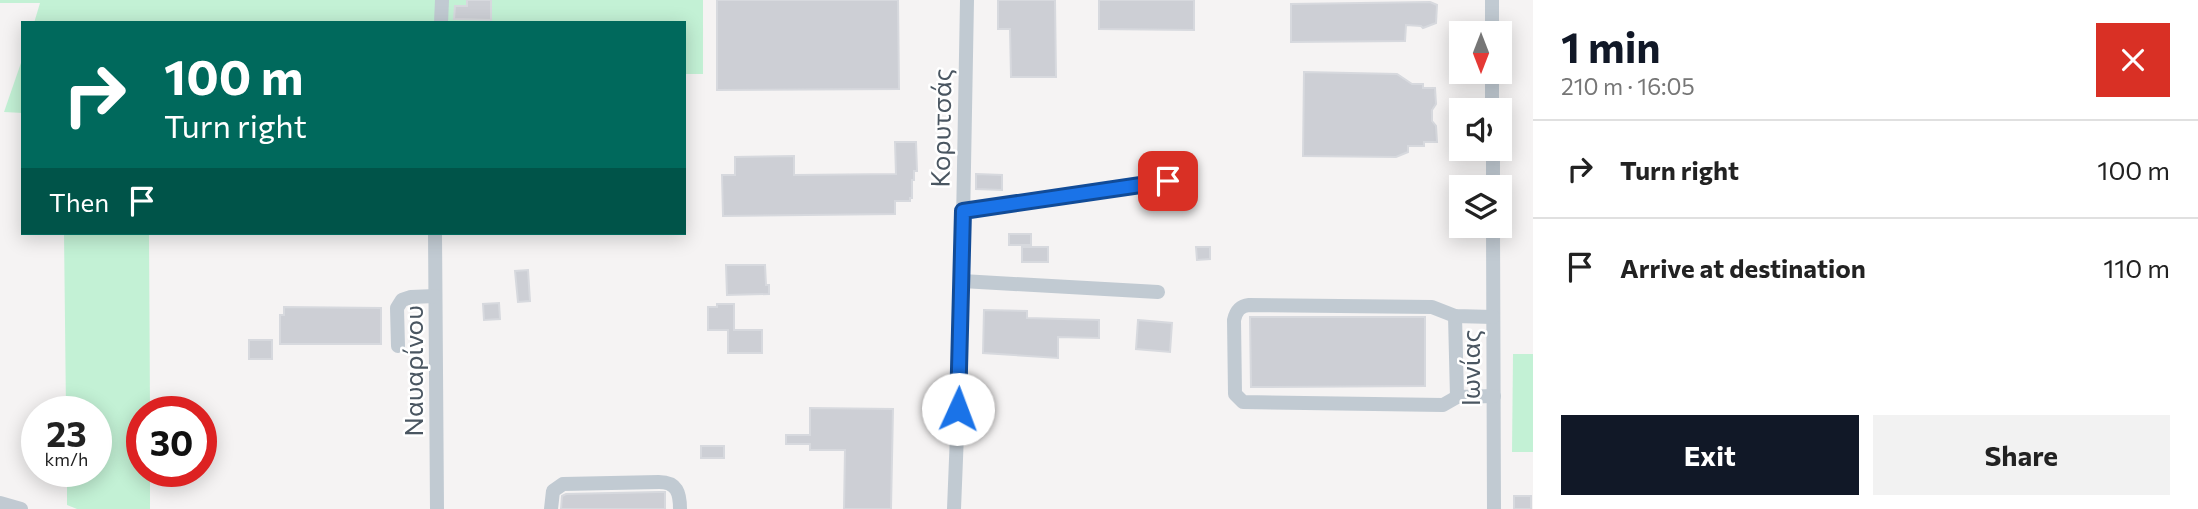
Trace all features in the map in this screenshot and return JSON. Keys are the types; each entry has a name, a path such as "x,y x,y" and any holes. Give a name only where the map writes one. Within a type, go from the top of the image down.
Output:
{"street":[{"path":"441,21 442,0"},
{"name":"Κορυτσάς","path":"954,509 962,281 967,0"},
{"path":"1492,0 1492,21"},
{"path":"963,211 1168,181"},
{"name":"Ναυαρίνου","path":"435,235 437,509"},
{"name":"Ιωνίας","path":"1493,238 1494,509"},
{"path":"962,281 1158,292"},
{"path":"397,346 397,308 402,300 436,296"},
{"path":"1493,317 1455,316 1432,307 1243,306 1234,320 1235,394 1239,400 1250,404 1443,405 1457,397 1494,396"},
{"path":"1455,316 1457,397"},
{"path":"551,509 553,491 563,484 659,482 667,482 675,487 680,497 680,509"},
{"path":"0,503 20,509"}],"green space":[{"path":"0,0 703,0 703,74 686,74 686,21 35,21 40,3 0,3"},
{"path":"21,63 21,113 4,112"},
{"path":"64,235 149,235 150,396 126,396 126,487 150,487 150,509 77,509 67,505 67,487 112,487 112,396 66,396"},
{"path":"1513,354 1533,354 1533,452 1512,452"}],"building":[{"path":"467,0 491,0 491,20 454,19 455,6 467,6"},
{"path":"717,0 898,0 899,89 717,90"},
{"path":"998,0 1055,0 1056,77 1011,77 1010,29 998,29"},
{"path":"1099,0 1194,0 1194,30 1099,29"},
{"path":"1430,2 1437,5 1436,23 1423,28 1406,25 1405,41 1291,42 1291,4"},
{"path":"1304,72 1397,74 1412,84 1435,88 1436,104 1432,110 1432,121 1436,126 1437,142 1424,142 1424,146 1408,146 1408,152 1396,157 1303,156"},
{"path":"895,142 916,142 917,171 914,171 912,180 912,198 910,201 895,201 895,214 723,216 722,175 735,175 735,157 794,156 794,175 896,174"},
{"path":"976,174 1002,175 1002,190 976,189"},
{"path":"1009,234 1031,234 1031,245 1009,245"},
{"path":"1022,247 1048,247 1048,262 1022,262"},
{"path":"1196,247 1210,247 1210,259 1197,260"},
{"path":"726,265 765,265 769,294 727,295"},
{"path":"528,270 530,301 518,302 515,271"},
{"path":"499,303 500,319 484,320 483,304"},
{"path":"717,304 734,304 734,330 762,330 762,353 728,353 728,330 708,330 708,307 717,307"},
{"path":"284,307 381,308 381,344 280,344 280,315 284,315"},
{"path":"984,310 1027,311 1027,318 1099,320 1099,338 1058,337 1058,358 983,353"},
{"path":"1250,317 1425,317 1425,386 1251,387"},
{"path":"1138,320 1172,323 1170,352 1136,349"},
{"path":"249,340 272,340 272,359 249,359"},
{"path":"810,408 893,409 891,509 844,509 845,450 810,450 810,444 786,444 786,435 810,435"},
{"path":"701,446 724,446 724,458 701,458"},
{"path":"665,492 665,509 561,509 562,496 566,494"},
{"path":"1514,496 1531,496 1531,509 1514,509"}],"route":[{"path":"958,409 963,211 1168,181"}]}
